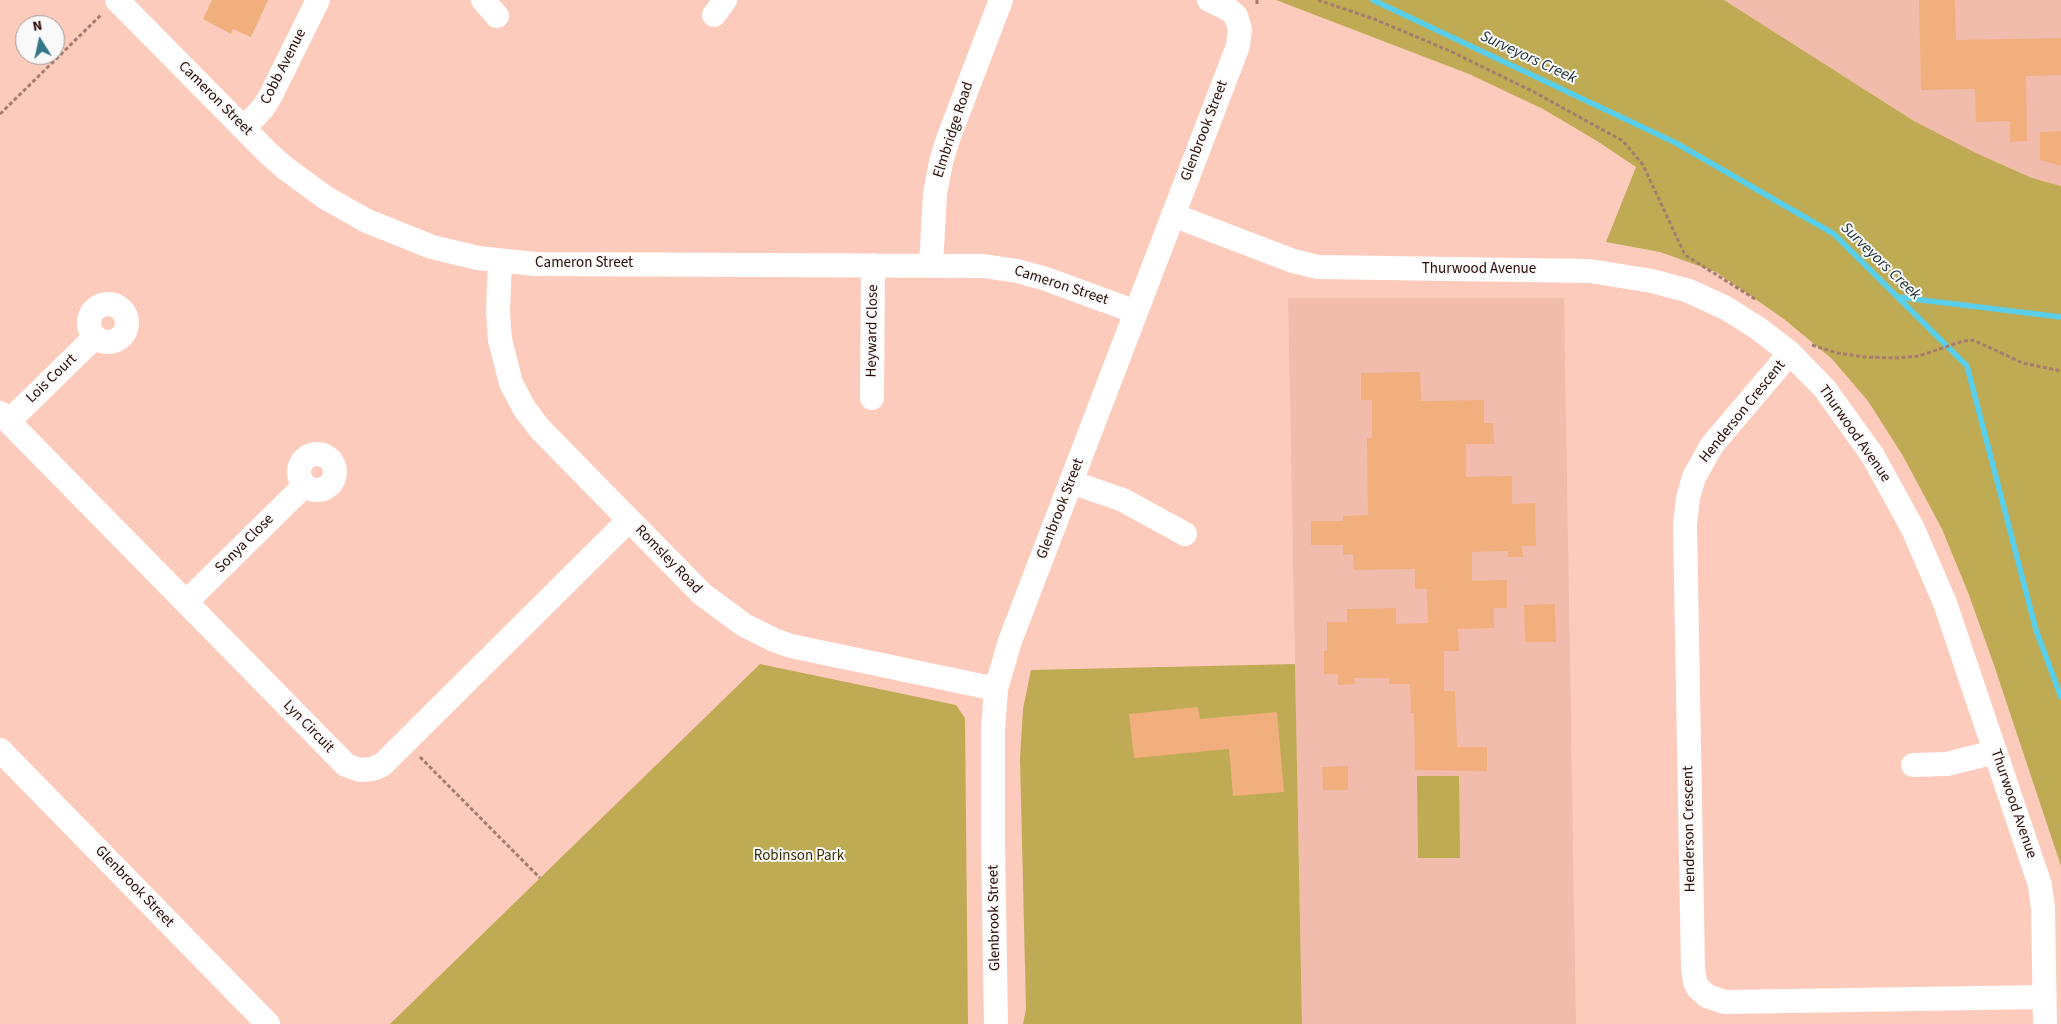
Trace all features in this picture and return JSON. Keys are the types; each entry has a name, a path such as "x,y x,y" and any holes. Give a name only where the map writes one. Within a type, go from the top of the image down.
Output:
{"street":[{"name":"Cobb Avenue","path":"244,128 263,108 271,95 318,0"},
{"name":"Elmbridge Road","path":"931,265 935,194 941,162 1001,0"},
{"name":"Glenbrook Street","path":"996,1024 993,730 996,690 1010,641 1238,46 1240,29 1236,16 1228,8 1210,0"},
{"name":"Cameron Street","path":"113,4 267,152 303,182 366,221 432,247 500,262 535,264 984,266 1017,271 1046,279 1136,312"},
{"name":"Thurwood Avenue","path":"1173,215 1293,261 1318,267 1590,271 1652,281 1689,292 1726,308 1800,348 1825,389 1837,403 1881,469 1913,529 1945,603 2040,885 2043,908 2045,1024"},
{"name":"Romsley Road","path":"500,262 498,312 500,340 507,370 524,408 540,429 702,594 737,620 774,640 810,651 996,690"},
{"name":"Heyward Close","path":"872,398 873,265"},
{"name":"Lois Court","path":"4,417 95,338"},
{"name":"Henderson Crescent","path":"1800,348 1712,445 1694,477 1688,498 1686,545 1692,968 1695,982 1707,996 1725,1002 2044,997"},
{"name":"Lyn Circuit","path":"4,417 346,765 360,770 372,770 382,765 629,520"},
{"path":"1071,482 1136,506 1185,534"},
{"name":"Sonya Close","path":"186,602 304,486"},
{"name":"Glenbrook Street","path":"0,750 258,1021"},
{"path":"1913,765 1947,764 1995,752"}],"path":[{"path":"1256,0 1257,6"},
{"path":"1318,0 1374,19 1450,51 1534,92 1623,142 1643,165 1684,254 1759,302"},
{"path":"0,114 113,4"},
{"path":"1800,348 1895,358 1918,356 1962,341 1973,340 2023,363 2061,371"},
{"path":"406,742 540,878"}],"shaded area":[{"path":"1724,0 2061,0 2061,186 2032,178 1922,126"},
{"path":"1288,298 1564,298 1576,1024 1302,1024"}],"green space":[{"path":"1276,0 1724,0 1914,121 1976,153 2032,178 2061,186 2061,866 1995,668 1969,595 1942,529 1903,456 1868,401 1832,359 1784,319 1716,272 1660,252 1606,242 1636,167 1597,141 1543,109 1469,74"},
{"name":"Robinson Park","path":"760,664 956,705 965,718 968,1024 390,1024"},
{"path":"1295,664 1302,1024 1023,1024 1026,1009 1020,759 1023,709 1031,670"},
{"path":"1417,776 1459,776 1460,858 1418,858"}],"building":[{"path":"212,0 268,0 251,37 233,29 231,34 203,19"},
{"path":"1919,0 1955,0 1956,40 2061,38 2061,75 2026,76 2027,141 2010,142 2010,121 1976,122 1975,89 1921,90"},
{"path":"2061,131 2061,166 2040,160 2040,132"},
{"path":"1420,372 1421,401 1484,400 1484,423 1493,423 1494,444 1466,444 1466,477 1512,476 1512,504 1535,503 1536,546 1522,546 1523,557 1508,557 1508,551 1472,552 1472,581 1507,580 1507,608 1494,608 1494,628 1458,629 1459,651 1444,651 1444,691 1455,691 1457,747 1487,747 1487,771 1415,770 1414,713 1411,713 1410,684 1389,684 1389,678 1354,678 1355,684 1338,685 1338,674 1324,674 1324,651 1327,651 1327,622 1347,622 1347,609 1396,608 1396,624 1428,623 1427,589 1415,589 1415,569 1354,570 1353,554 1343,555 1343,545 1311,545 1311,521 1343,521 1343,516 1368,515 1367,438 1372,438 1372,400 1361,400 1361,373"},
{"path":"1555,604 1556,642 1525,642 1524,605"},
{"path":"1198,707 1200,719 1277,712 1284,792 1233,796 1229,749 1134,758 1129,714"},
{"path":"1348,766 1348,790 1323,790 1322,767"}],"waterway":[{"name":"Surveyors Creek","path":"1373,0 1676,143 1834,234 1967,366 2036,630 2061,697"},
{"path":"1897,297 2061,317"}]}
